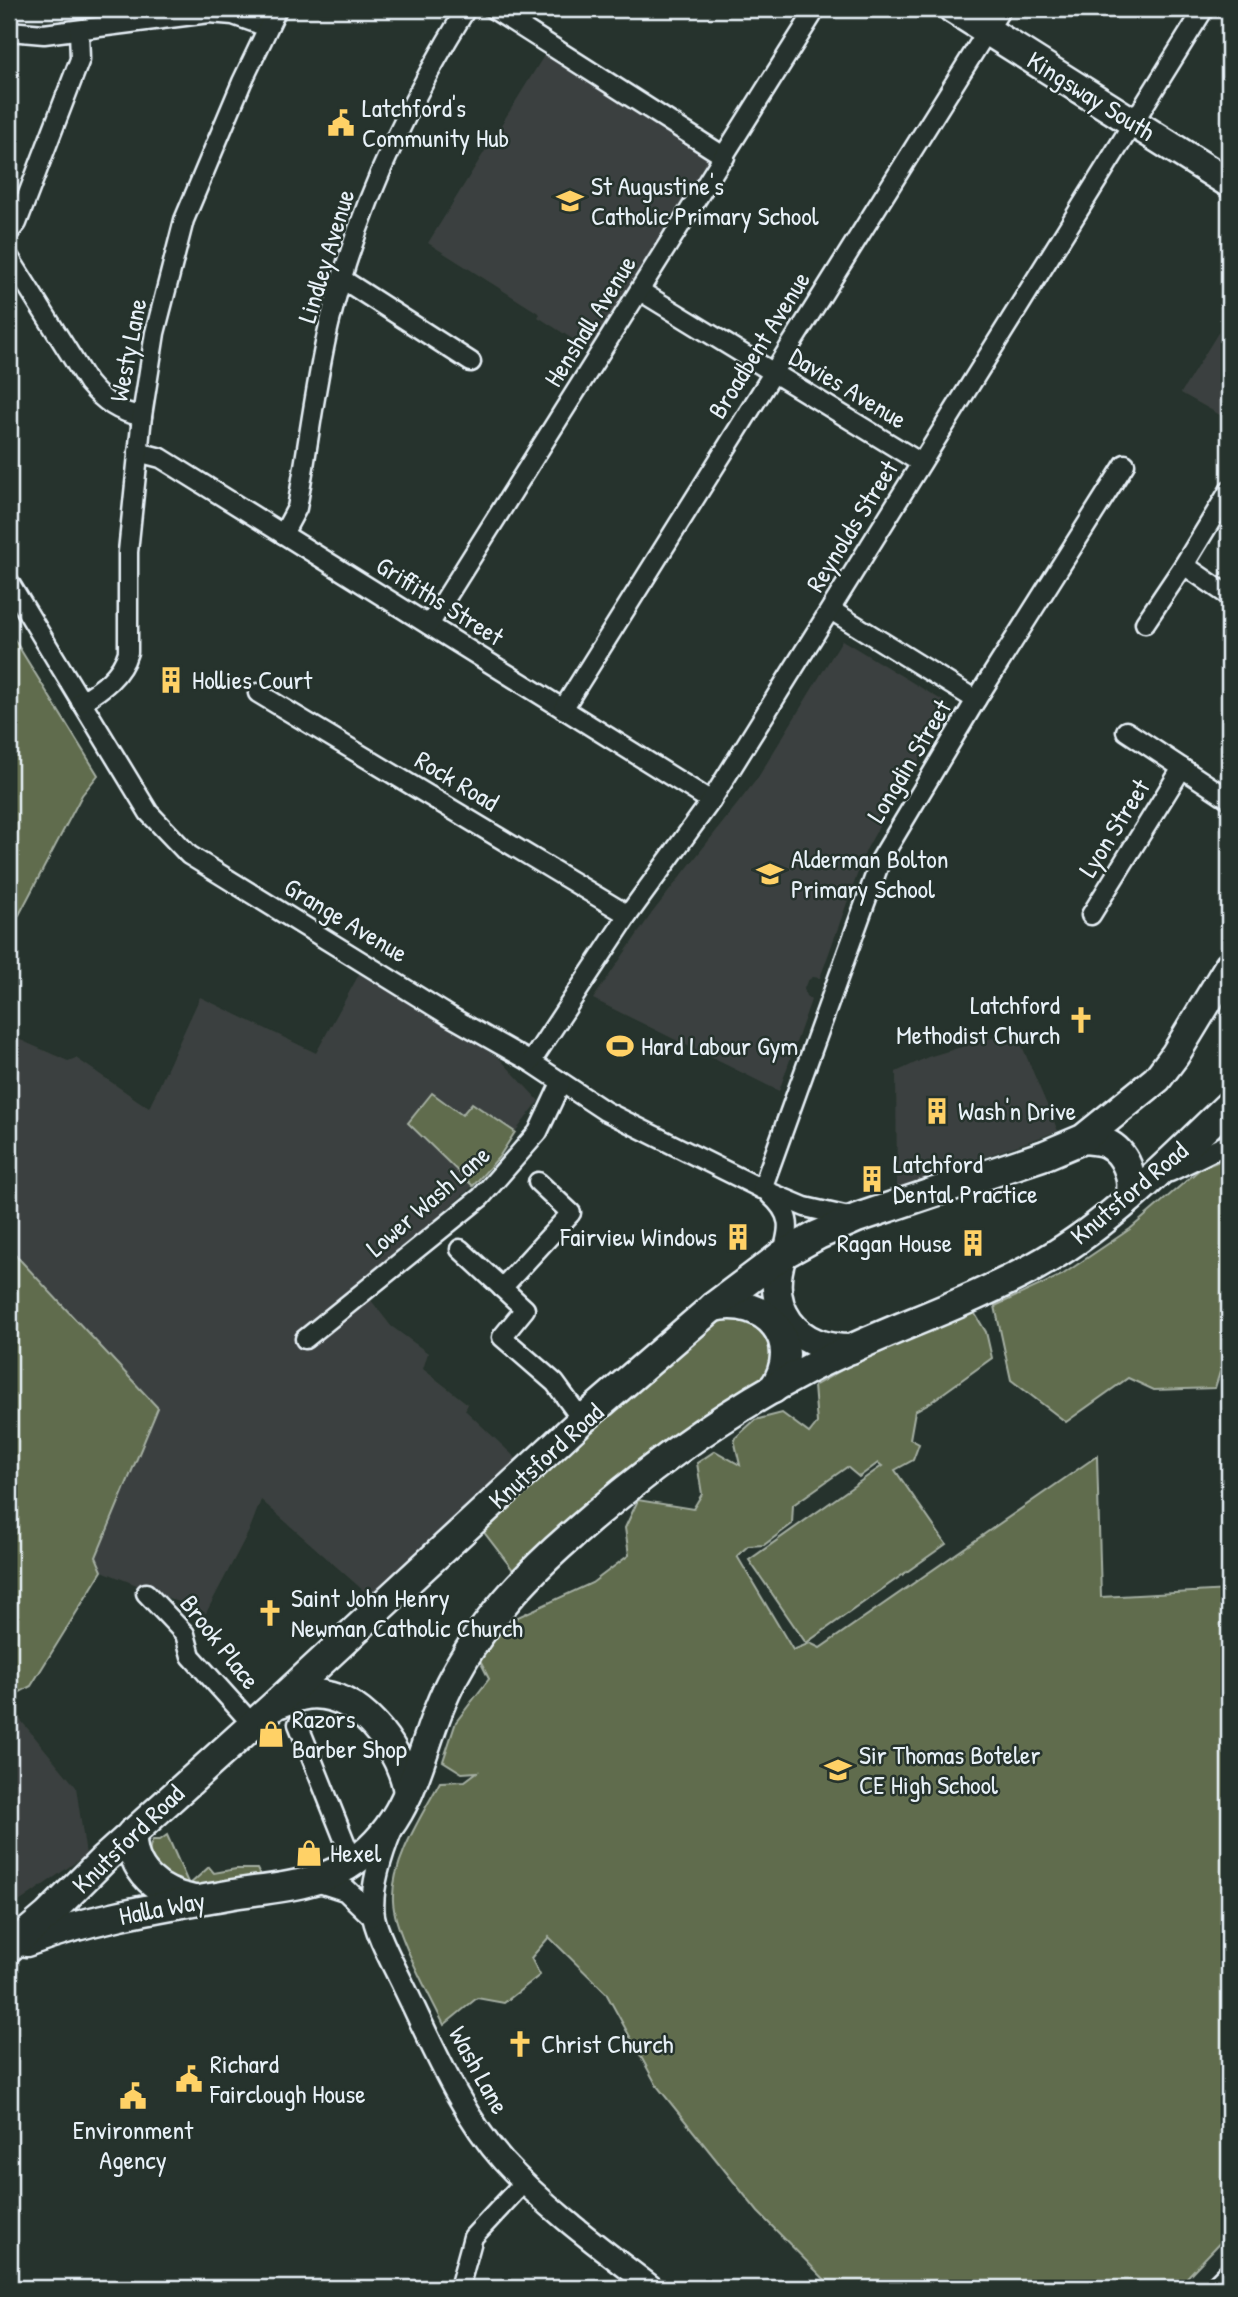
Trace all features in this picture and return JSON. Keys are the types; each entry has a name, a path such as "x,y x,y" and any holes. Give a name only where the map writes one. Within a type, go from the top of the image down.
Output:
{"main road":[{"name":"Kingsway South","path":"953,9 994,19 1133,123 1229,183"},
{"name":"Knutsford Road","path":"10,1948 582,1420 713,1307 782,1255 818,1235 857,1218 1045,1155 1083,1139 1157,1079 1175,1055 1229,966"},
{"name":"Knutsford Road","path":"353,1862 377,1842 402,1806 431,1727 455,1674 494,1618 523,1583 568,1538 638,1477 703,1431 774,1389 851,1349 1035,1266 1101,1223 1229,1105"},
{"path":"1083,1139 1110,1145 1128,1167 1136,1192"},
{"path":"782,1255 777,1269 776,1297 784,1317 804,1337 835,1349 851,1349"},
{"path":"713,1307 726,1305 751,1308 762,1314 780,1331 785,1342 786,1362 774,1389"},
{"path":"277,1703 321,1694 335,1698 359,1712 395,1754 405,1777 402,1806"},
{"path":"132,1833 131,1847 135,1859 149,1882 168,1893 197,1901"},
{"name":"Halla Way","path":"10,1948 66,1927 315,1880 353,1862"}],"street":[{"name":"Westy Lane","path":"81,702 111,680 125,663 128,652 128,552 142,416 155,332 184,220 276,9"},
{"name":"Lindley Avenue","path":"283,534 297,509 329,327 365,210 398,135 441,49 466,9"},
{"path":"493,9 725,157"},
{"name":"Henshall Avenue","path":"429,625 816,9"},
{"name":"Reynolds Street","path":"531,1062 628,915 710,801 1204,9"},
{"path":"9,31 44,34 208,13 233,15 267,27"},
{"name":"Broadbent Avenue","path":"563,709 994,19"},
{"path":"9,232 17,223 80,59 79,30"},
{"path":"9,257 93,389 115,408 142,416"},
{"path":"342,279 471,362"},
{"name":"Davies Avenue","path":"640,291 921,463"},
{"name":"Griffiths Street","path":"138,452 161,458 710,801"},
{"name":"Longdin Street","path":"762,1189 881,859 976,700 1125,464"},
{"path":"1145,623 1229,491"},
{"path":"1184,565 1229,596"},
{"name":"Grange Avenue","path":"9,582 149,813 188,855 449,1015 531,1062 605,1111 762,1189 805,1207 857,1218"},
{"path":"831,610 976,700"},
{"name":"Rock Road","path":"258,693 628,915"},
{"path":"1126,731 1229,799"},
{"name":"Lyon Street","path":"1091,915 1182,768"},
{"name":"Lower Wash Lane","path":"305,1339 481,1197 538,1132 561,1083"},
{"path":"1136,1192 1229,1143"},
{"path":"502,1288 571,1213 538,1182"},
{"name":"Grange Avenue","path":"762,1189 778,1202 787,1216 788,1234 782,1255"},
{"path":"460,1249 525,1309 502,1337 555,1383 582,1420"},
{"name":"Brook Place","path":"146,1593 185,1634 191,1656 253,1724"},
{"path":"298,1724 353,1862"},
{"name":"Wash Lane","path":"402,1806 384,1847 376,1877 372,1914 393,1965 449,2077 483,2136 524,2182 554,2210 653,2288"},
{"name":"Halla Way","path":"315,1880 346,1890 372,1914"},
{"path":"459,2288 473,2237 524,2182"},
{"path":"1212,2288 1229,2271"}],"shaded area":[{"name":"St Augustine's Catholic Primary School","path":"545,54 713,159 593,352 538,317 540,314 428,243"},
{"path":"1229,315 1229,420 1181,393"},
{"name":"Alderman Bolton Primary School","path":"842,640 948,704 950,711 909,777 902,775 892,782 892,792 896,796 866,850 820,978 813,977 807,981 804,989 811,1000 779,1091 593,999 652,913 757,779"},
{"path":"363,967 500,1059 539,1101 515,1132 472,1103 463,1115 432,1093 409,1123 473,1186 360,1286 391,1326 428,1353 423,1369 468,1404 465,1410 521,1463 382,1607 261,1500 249,1531 206,1613 102,1571 96,1557 158,1408 9,1248 9,1035 68,1061 76,1058 149,1108 200,997 316,1053"},
{"path":"995,1037 1022,1046 1058,1131 897,1188 896,1072 928,1057"},
{"path":"9,1706 76,1787 86,1855 9,1909"}],"green space":[{"path":"9,631 98,775 82,795 9,934"},
{"path":"432,1093 462,1115 472,1103 515,1132 499,1157 473,1186 408,1123"},
{"path":"1229,1157 1229,1371 1220,1372 1215,1388 1154,1390 1128,1378 1066,1422 1011,1380 995,1306 1062,1275 1130,1229 1200,1169"},
{"path":"9,1248 158,1408 96,1557 102,1571 31,1686 9,1698"},
{"path":"713,1307 751,1308 785,1369 523,1583 483,1531 477,1519"},
{"name":"Sir Thomas Boteler CE High School","path":"953,1313 975,1314 986,1332 992,1358 915,1411 910,1439 919,1444 913,1460 895,1470 946,1544 806,1643 749,1560 882,1466 878,1463 859,1477 847,1467 793,1505 792,1524 764,1545 748,1546 737,1556 793,1650 810,1643 820,1648 1097,1456 1101,1597 1229,1590 1229,2233 1177,2288 833,2288 758,2212 657,2086 606,1993 549,1937 531,1958 540,1975 504,2003 477,1998 444,2025 413,1963 395,1914 394,1886 402,1855 440,1782 465,1781 477,1772 462,1773 443,1761 456,1722 489,1679 479,1659 507,1622 592,1583 629,1555 625,1528 638,1500 693,1509 702,1494 697,1463 715,1451 740,1465 734,1439 755,1420 782,1413 809,1433 817,1423 814,1386 906,1333"},
{"path":"167,1835 189,1885 209,1867 214,1873 257,1869 260,1875 185,1889 152,1867 151,1843"}],"place":[{"name":"Latchford's Community Hub","path":"341,123"},
{"name":"St Augustine's Catholic Primary School","path":"570,201"},
{"name":"Hollies Court","path":"171,680"},
{"name":"Alderman Bolton Primary School","path":"770,874"},
{"name":"Latchford Methodist Church","path":"1081,1020"},
{"name":"Hard Labour Gym","path":"620,1046"},
{"name":"Wash'n Drive","path":"937,1111"},
{"name":"Latchford Dental Practice","path":"872,1179"},
{"name":"Fairview Windows","path":"738,1237"},
{"name":"Ragan House","path":"973,1243"},
{"name":"Saint John Henry Newman Catholic Church","path":"270,1613"},
{"name":"Razors Barber Shop","path":"271,1734"},
{"name":"Sir Thomas Boteler CE High School","path":"838,1770"},
{"name":"Hexel","path":"309,1853"},
{"name":"Christ Church","path":"520,2044"},
{"name":"Richard Fairclough House","path":"189,2079"},
{"name":"Environment Agency","path":"133,2096"}]}
